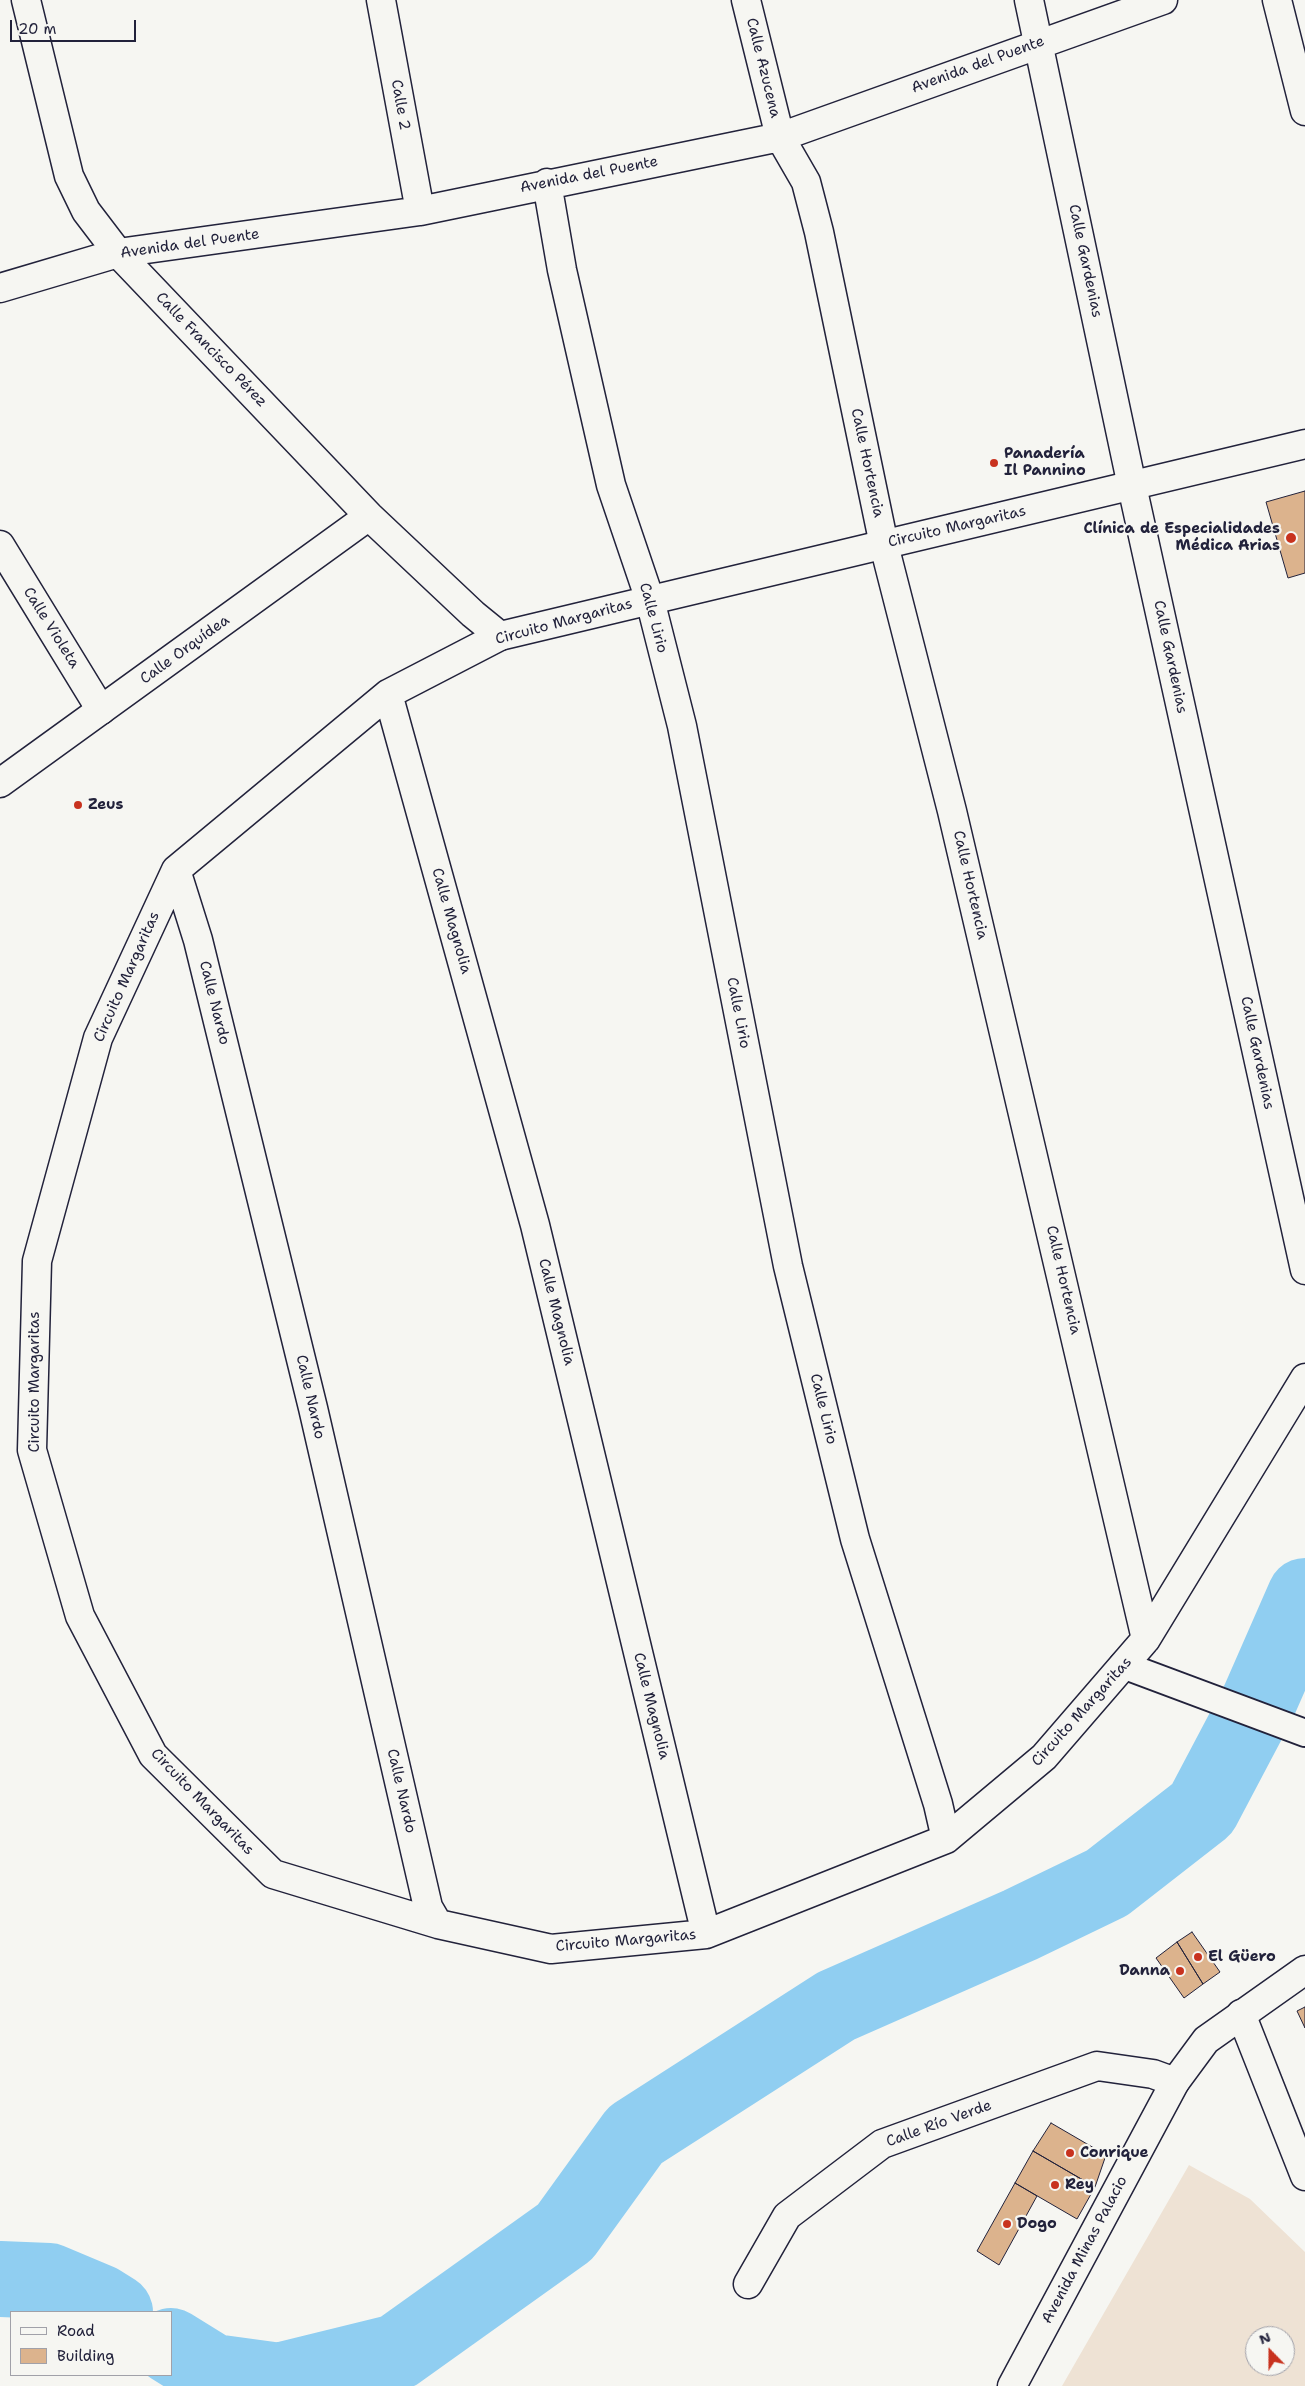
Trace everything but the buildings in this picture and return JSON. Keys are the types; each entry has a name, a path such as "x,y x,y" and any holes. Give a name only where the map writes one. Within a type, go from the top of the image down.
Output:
{"street":[{"name":"Calle Francisco Pérez","path":"26,0 70,176 86,211 118,254 369,516 472,614 500,636"},
{"name":"Calle 2","path":"381,0 420,211"},
{"name":"Calle Azucena","path":"746,0 780,137"},
{"name":"Calle Gardenias","path":"1029,0 1040,43 1132,486 1305,1270"},
{"name":"Avenida del Puente","path":"0,288 118,254 420,211 547,183 780,137 1163,0"},
{"path":"1277,0 1305,111"},
{"name":"Calle Hortencia","path":"780,137 806,182 820,232 884,545 975,907 1146,1639"},
{"name":"Calle Lirio","path":"547,183 562,270 611,485 650,600 682,726 788,1266 855,1539 938,1804 946,1840"},
{"name":"Circuito Margaritas","path":"1305,444 500,636 388,694 176,870 98,1038 37,1261 32,1450 80,1616 153,1755 273,1874 438,1924 551,1949 706,1934 946,1840 1044,1757 1146,1639 1305,1378"},
{"name":"Calle Orquídea","path":"0,783 369,516"},
{"name":"Calle Violeta","path":"0,545 101,710"},
{"name":"Calle Magnolia","path":"388,694 535,1225 706,1934"},
{"name":"Calle Nardo","path":"176,870 198,940 313,1408 428,1907 438,1924"},
{"path":"1123,1665 1305,1733"},
{"name":"Avenida Minas Palacio","path":"1012,2386 1175,2082 1206,2040 1305,1970"},
{"path":"1241,2014 1305,2176"},
{"name":"Calle Río Verde","path":"748,2284 787,2216 882,2144 1097,2066 1153,2074 1175,2082"}],"shaded area":[{"path":"1189,2165 1250,2199 1305,2252 1305,2386 1062,2386"}],"waterway":[{"path":"172,2347 213,2372 279,2381 397,2352 565,2232 635,2135 836,2006 1020,1925 1107,1883 1202,1809 1259,1701 1305,1596"},
{"path":"0,2279 49,2281 99,2302 113,2311"}],"place":[{"name":"Panadería Il Pannino","path":"994,463"},
{"name":"Clínica de Especialidades Médica Arias","path":"1291,538"},
{"name":"Zeus","path":"78,805"},
{"name":"El Güero","path":"1198,1957"},
{"name":"Danna","path":"1180,1971"},
{"name":"Conrique","path":"1070,2153"},
{"name":"Rey","path":"1055,2185"},
{"name":"Dogo","path":"1007,2224"}]}
